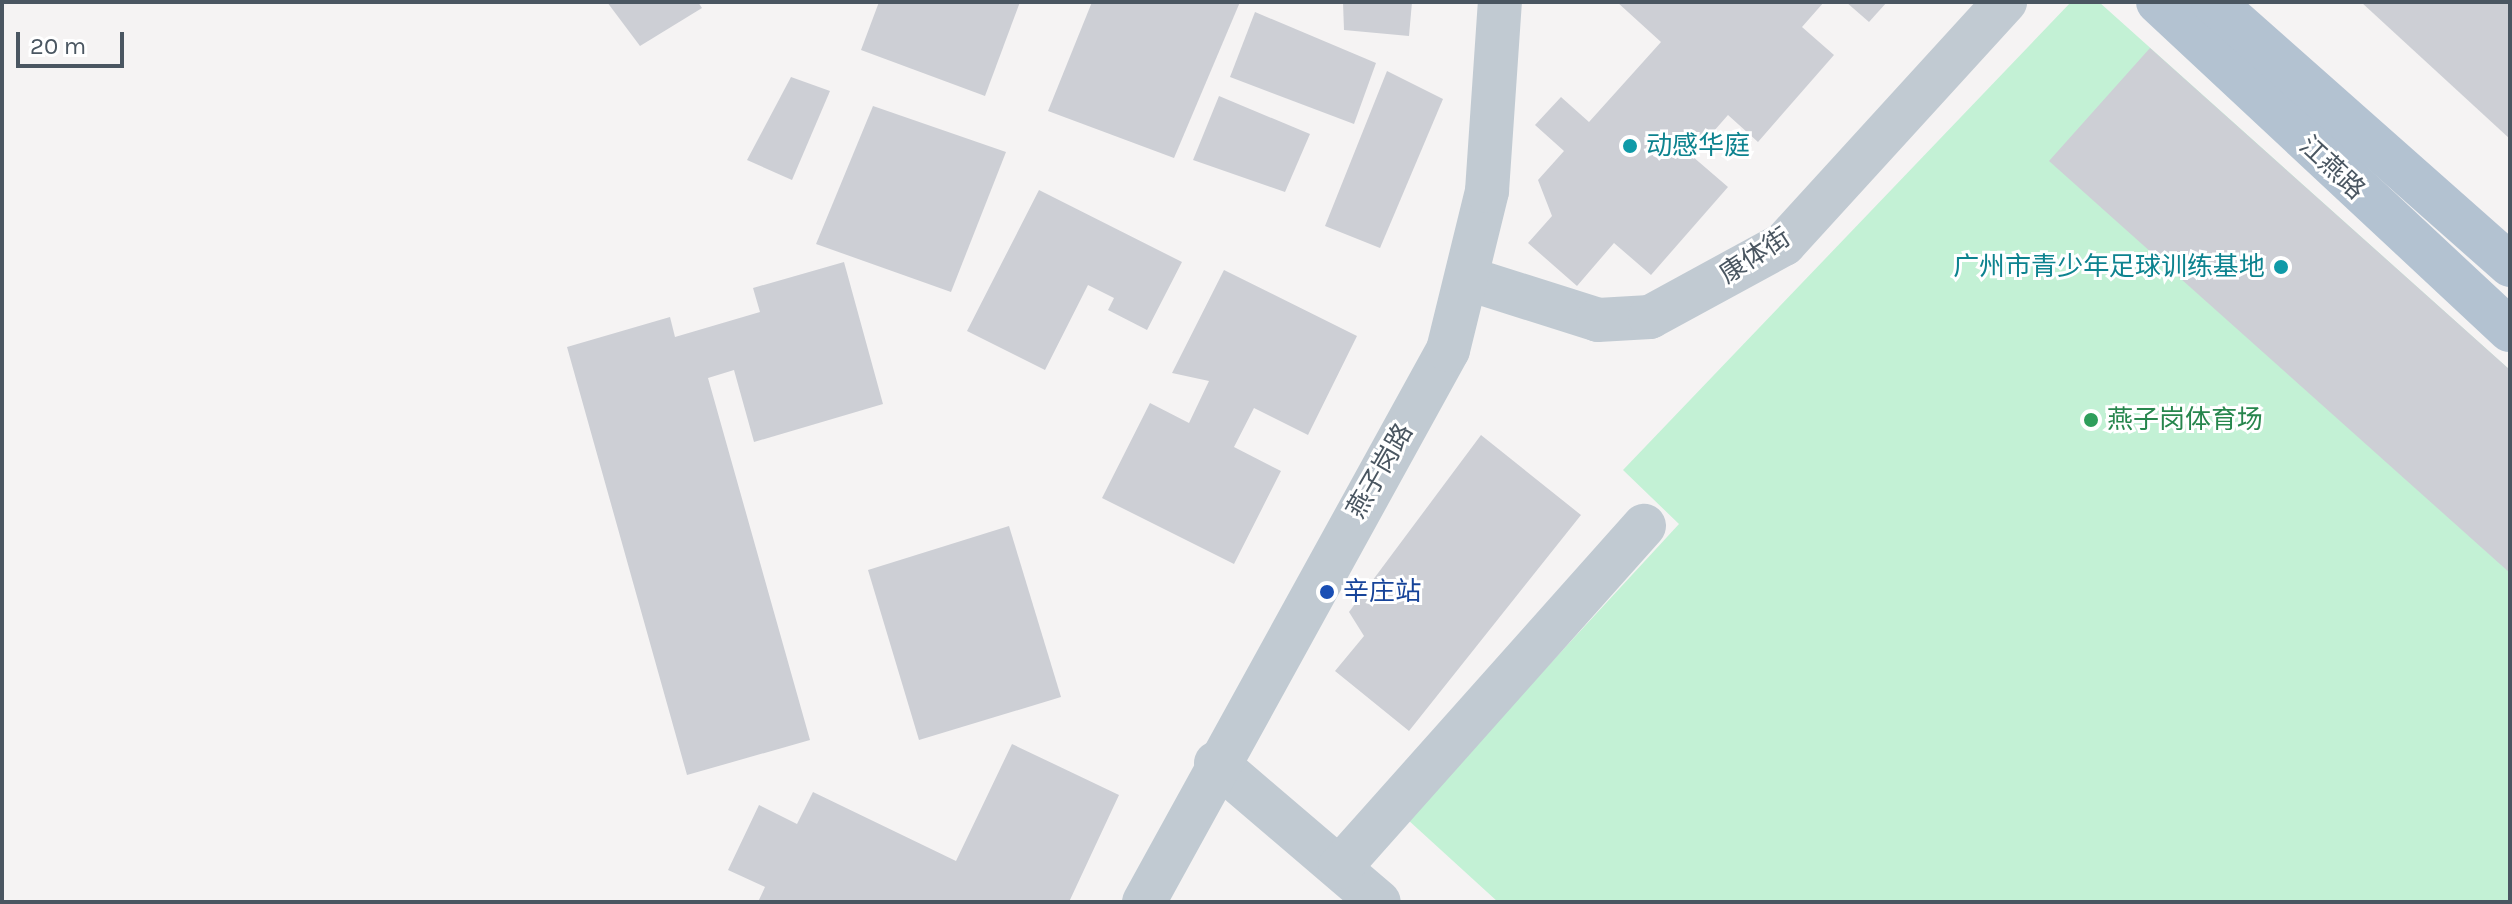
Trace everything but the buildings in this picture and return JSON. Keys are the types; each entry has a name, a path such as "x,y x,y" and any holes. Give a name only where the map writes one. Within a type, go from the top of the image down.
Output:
{"main road":[{"name":"江燕路","path":"2158,2 2510,330"},
{"name":"江燕路","path":"2213,2 2510,265"}],"street":[{"name":"燕子岗路","path":"1144,902 1216,763 1448,350 1469,279 1494,130 1500,2"},
{"name":"康体街","path":"1469,279 1598,320 1650,317 1784,244 2005,2"},
{"path":"1340,867 1644,526"},
{"path":"1216,763 1379,902"}],"green space":[{"name":"燕子岗体育场","path":"2071,2 2099,2 2510,370 2510,902 1498,902 1407,819 1679,524 1623,470"}],"place":[{"name":"动感华庭","path":"1630,146"},
{"name":"广州市青少年足球训练基地","path":"2281,267"},
{"name":"燕子岗体育场","path":"2091,420"},
{"name":"辛庄站","path":"1327,592"}]}
